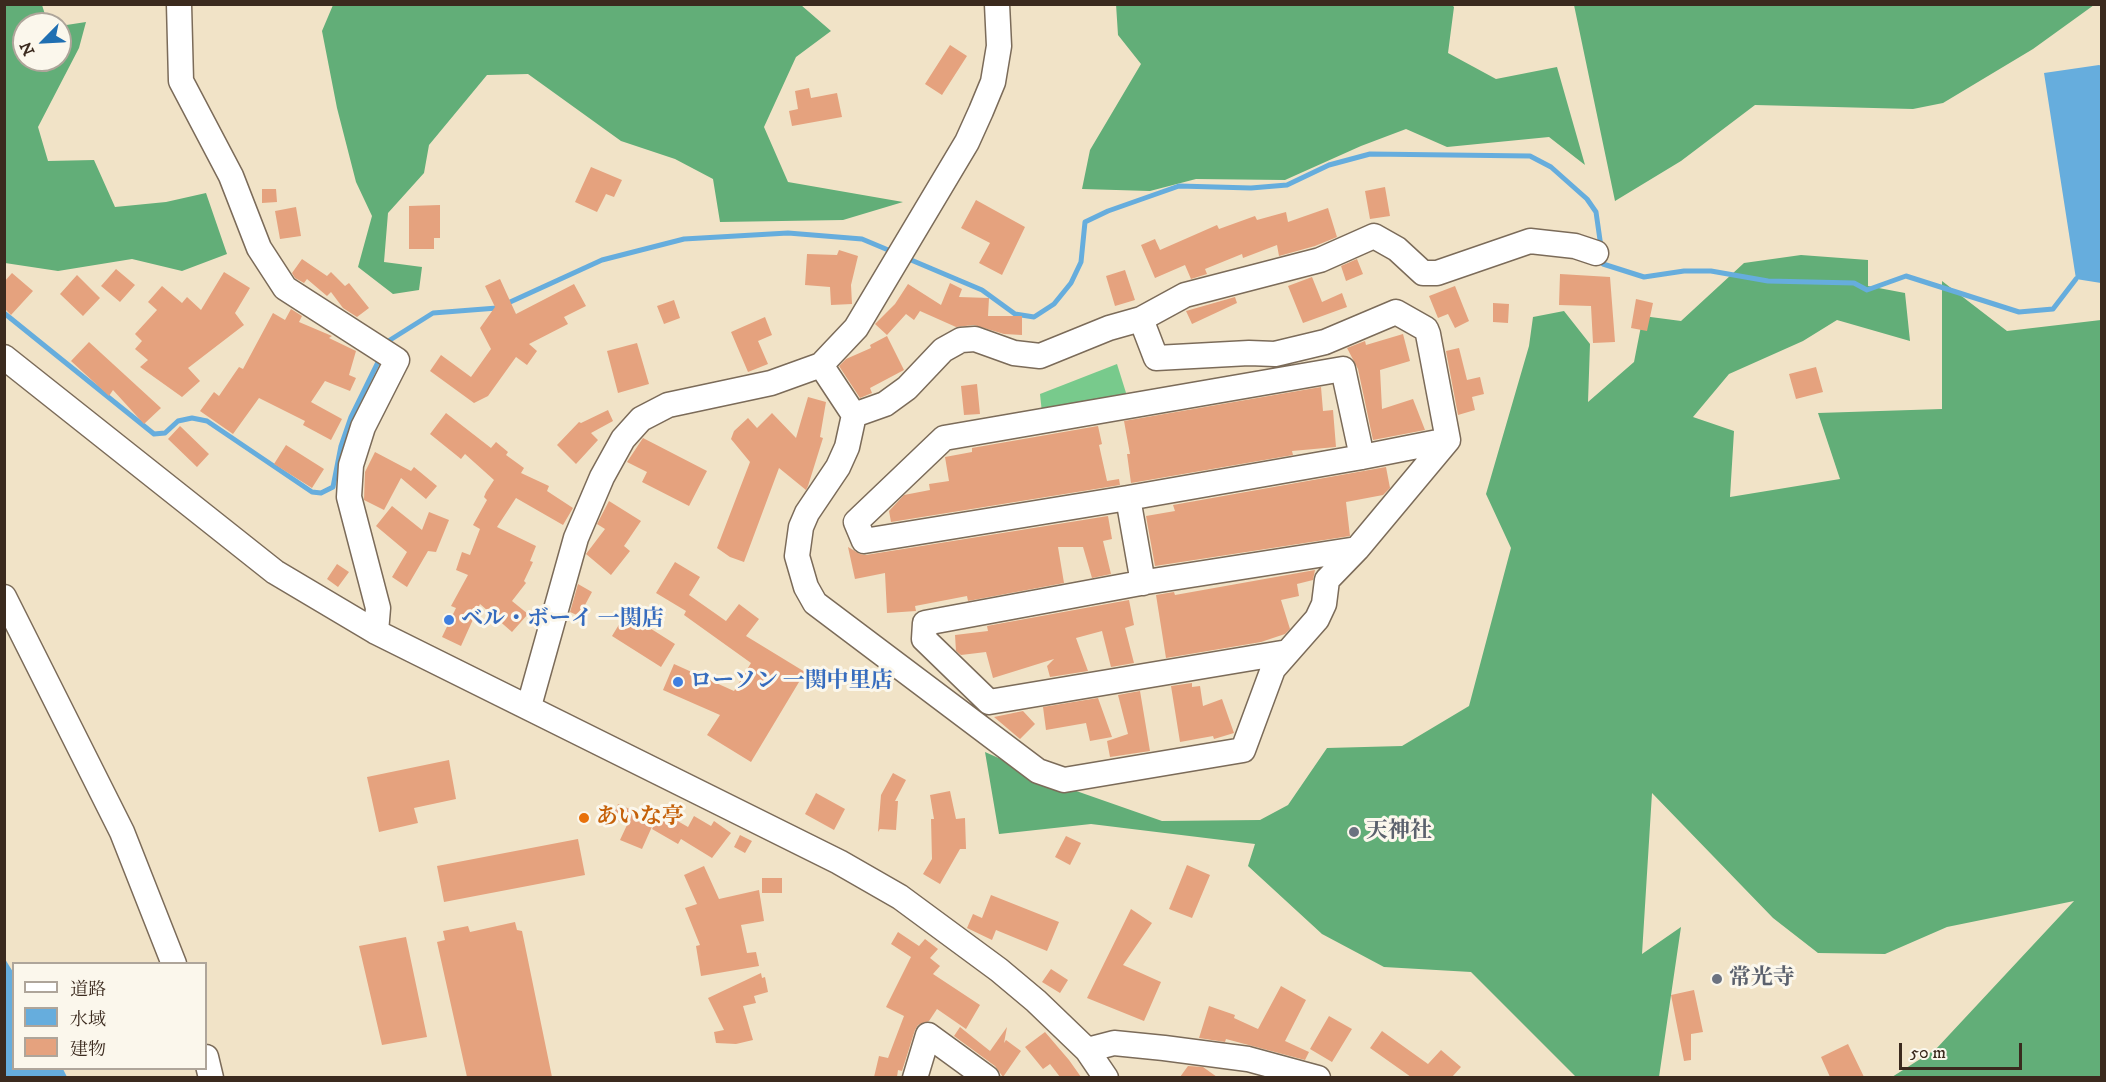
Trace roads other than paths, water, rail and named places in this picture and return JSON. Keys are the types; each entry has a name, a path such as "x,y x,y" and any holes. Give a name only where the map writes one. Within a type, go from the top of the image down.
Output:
{"street":[{"path":"179,4 182,81 231,176 259,248 285,288 397,360 363,427 351,465 349,497 378,608 376,632"},
{"path":"529,706 576,538 602,477 623,439 641,419 668,405 771,383 821,365 856,328 967,142 993,82 999,46 997,4"},
{"path":"854,415 885,404 907,388 943,350 961,340 975,339 1014,353 1040,356 1109,328 1141,319 1185,295 1320,260 1374,236 1397,249 1423,273 1437,273 1530,241 1575,246 1596,253"},
{"path":"1141,319 1156,358 1249,353 1275,354 1296,351 1325,342 1396,312 1404,314 1426,329 1428,334 1448,440"},
{"path":"4,357 275,572 376,632 529,706 838,862 900,897 999,970 1036,1001 1087,1050 1106,1077"},
{"path":"821,365 854,415 847,447 838,467 807,513 798,540 797,556 800,571 815,603 1038,771 1052,776 1078,779 1243,750 1273,669 1317,619 1324,604 1327,580 1357,549 1448,440"},
{"path":"1362,457 1343,369 944,438 856,522 864,541 1128,498 1362,457 1448,440"},
{"path":"1128,498 1143,583"},
{"path":"1288,652 989,702 924,639 925,623 1143,583 1357,549"},
{"path":"4,597 122,832 174,962"},
{"path":"915,1077 928,1035 987,1077"},
{"path":"1087,1050 1114,1043 1237,1068 1318,1077"},
{"path":"207,1061 211,1077"}],"water":[{"path":"2102,66 2101,283 2076,279 2044,73"},
{"path":"5,959 12,970 12,1070 64,1070 67,1077 5,1077"}],"waterway":[{"path":"904,257 982,290 1015,314 1034,317 1054,304 1071,283 1081,262 1085,222 1108,211 1179,186 1251,188 1287,185 1329,165 1370,154 1530,156 1551,167 1587,199 1596,212 1601,247"},
{"path":"387,346 390,340 433,313 497,308 602,260 684,239 788,233 862,239 893,252"},
{"path":"1602,256 1603,264 1644,277 1684,271 1711,271 1768,281 1854,283 1867,290 1906,276 2019,312 2053,309 2076,279"},
{"path":"4,313 154,434 165,433 178,421 192,418 207,421 312,492 321,493 333,487 341,446 351,417 381,356"}],"place":[{"name":"ベル・ボーイ 一関店","path":"449,620"},
{"name":"ローソン 一関中里店","path":"678,682"},
{"name":"あいな亭","path":"584,818"},
{"name":"天神社","path":"1354,832"},
{"name":"常光寺","path":"1717,979"}]}
